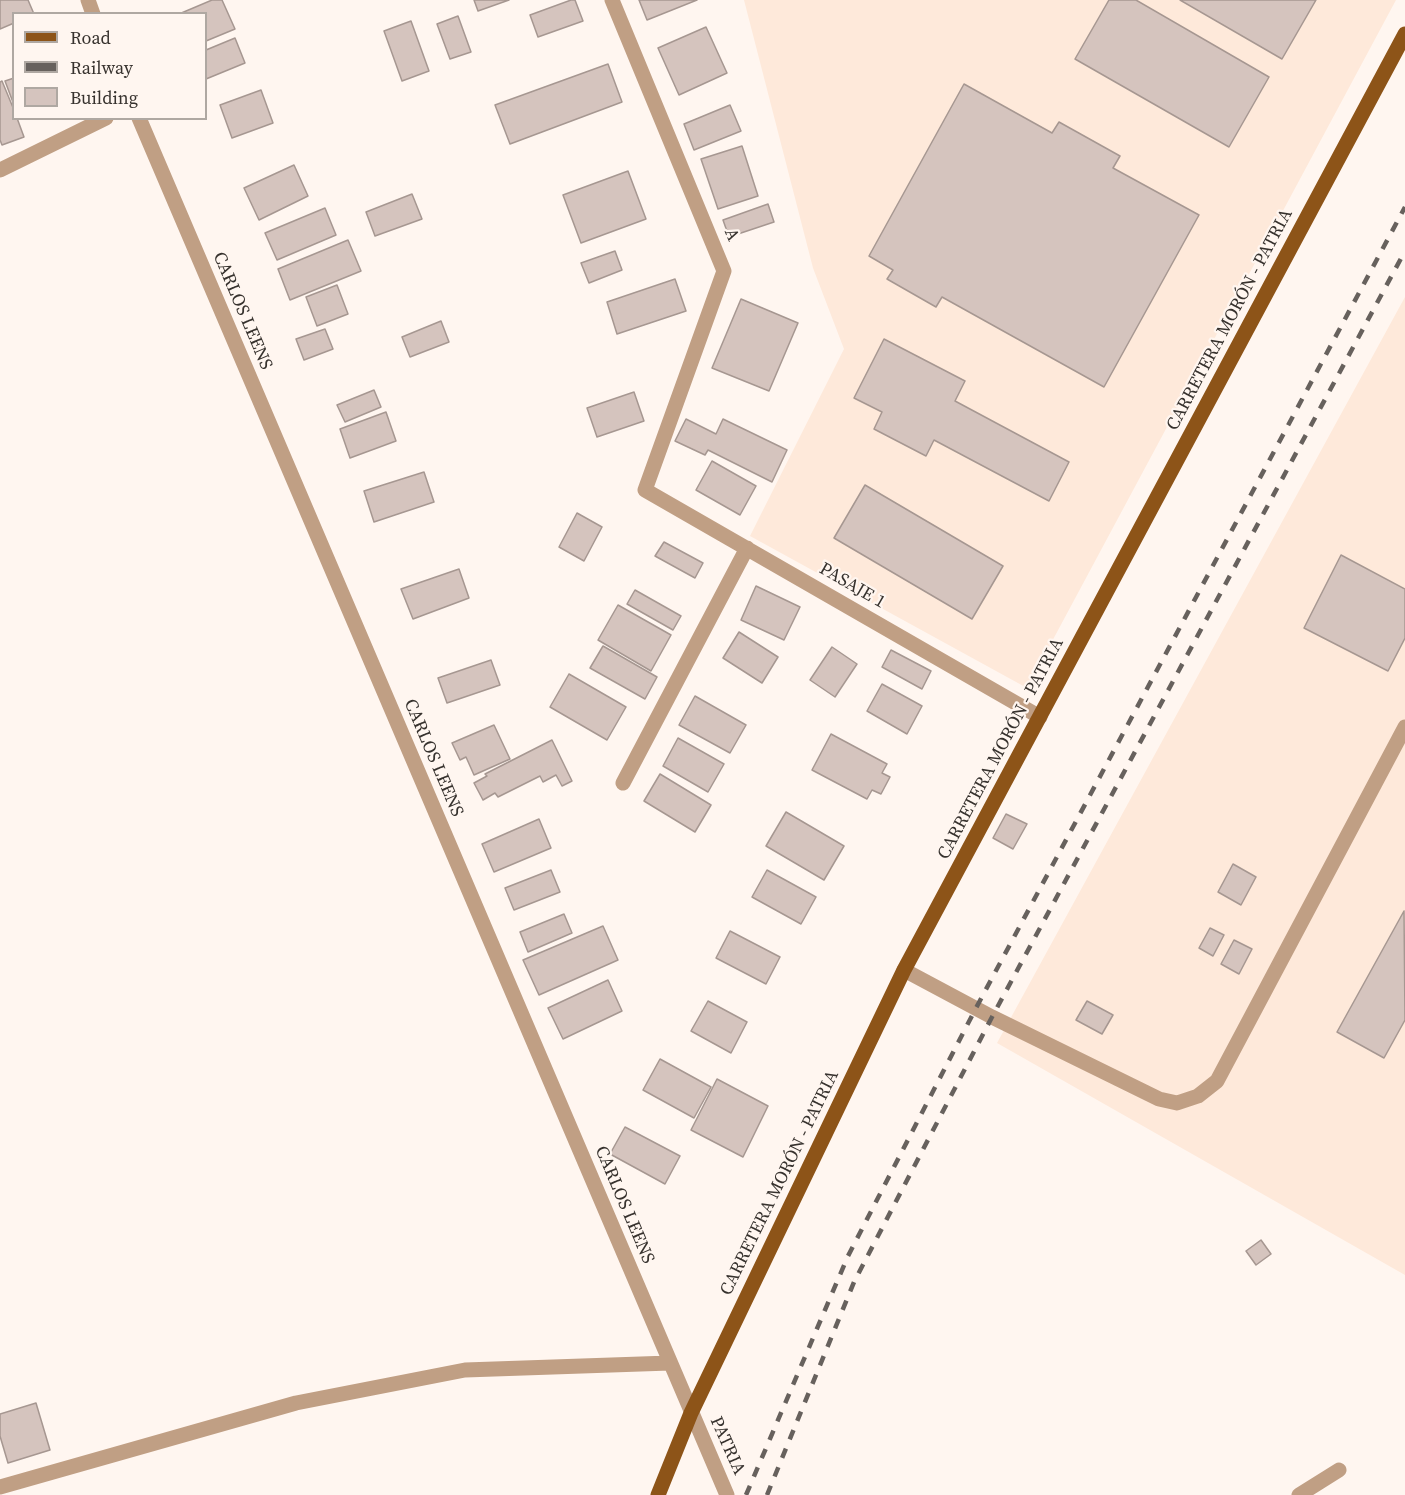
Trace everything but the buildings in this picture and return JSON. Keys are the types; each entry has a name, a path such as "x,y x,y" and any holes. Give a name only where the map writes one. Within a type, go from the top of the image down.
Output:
{"main road":[{"name":"CARRETERA MORÓN - PATRIA","path":"658,1495 691,1413 904,970 1405,34"}],"street":[{"name":"A","path":"612,0 724,271 645,490"},
{"path":"0,171 102,120"},
{"name":"CARLOS LEENS","path":"140,120 691,1413"},
{"name":"PASAJE 1","path":"645,490 1040,717"},
{"path":"622,783 747,548"},
{"path":"904,970 992,1017 1159,1099 1177,1103 1198,1096 1217,1081 1405,727"},
{"path":"0,1487 296,1403 465,1370 670,1363"},
{"name":"PATRIA","path":"691,1413 727,1495"},
{"path":"1299,1495 1339,1470"}],"shaded area":[{"path":"744,0 1396,0 1027,688 750,536 844,349 813,268"},
{"path":"1405,297 1405,1275 997,1043"}],"railway":[{"path":"746,1495 848,1256 976,1008 1405,207"},
{"path":"767,1495 854,1282 992,1017 1405,251"}]}
